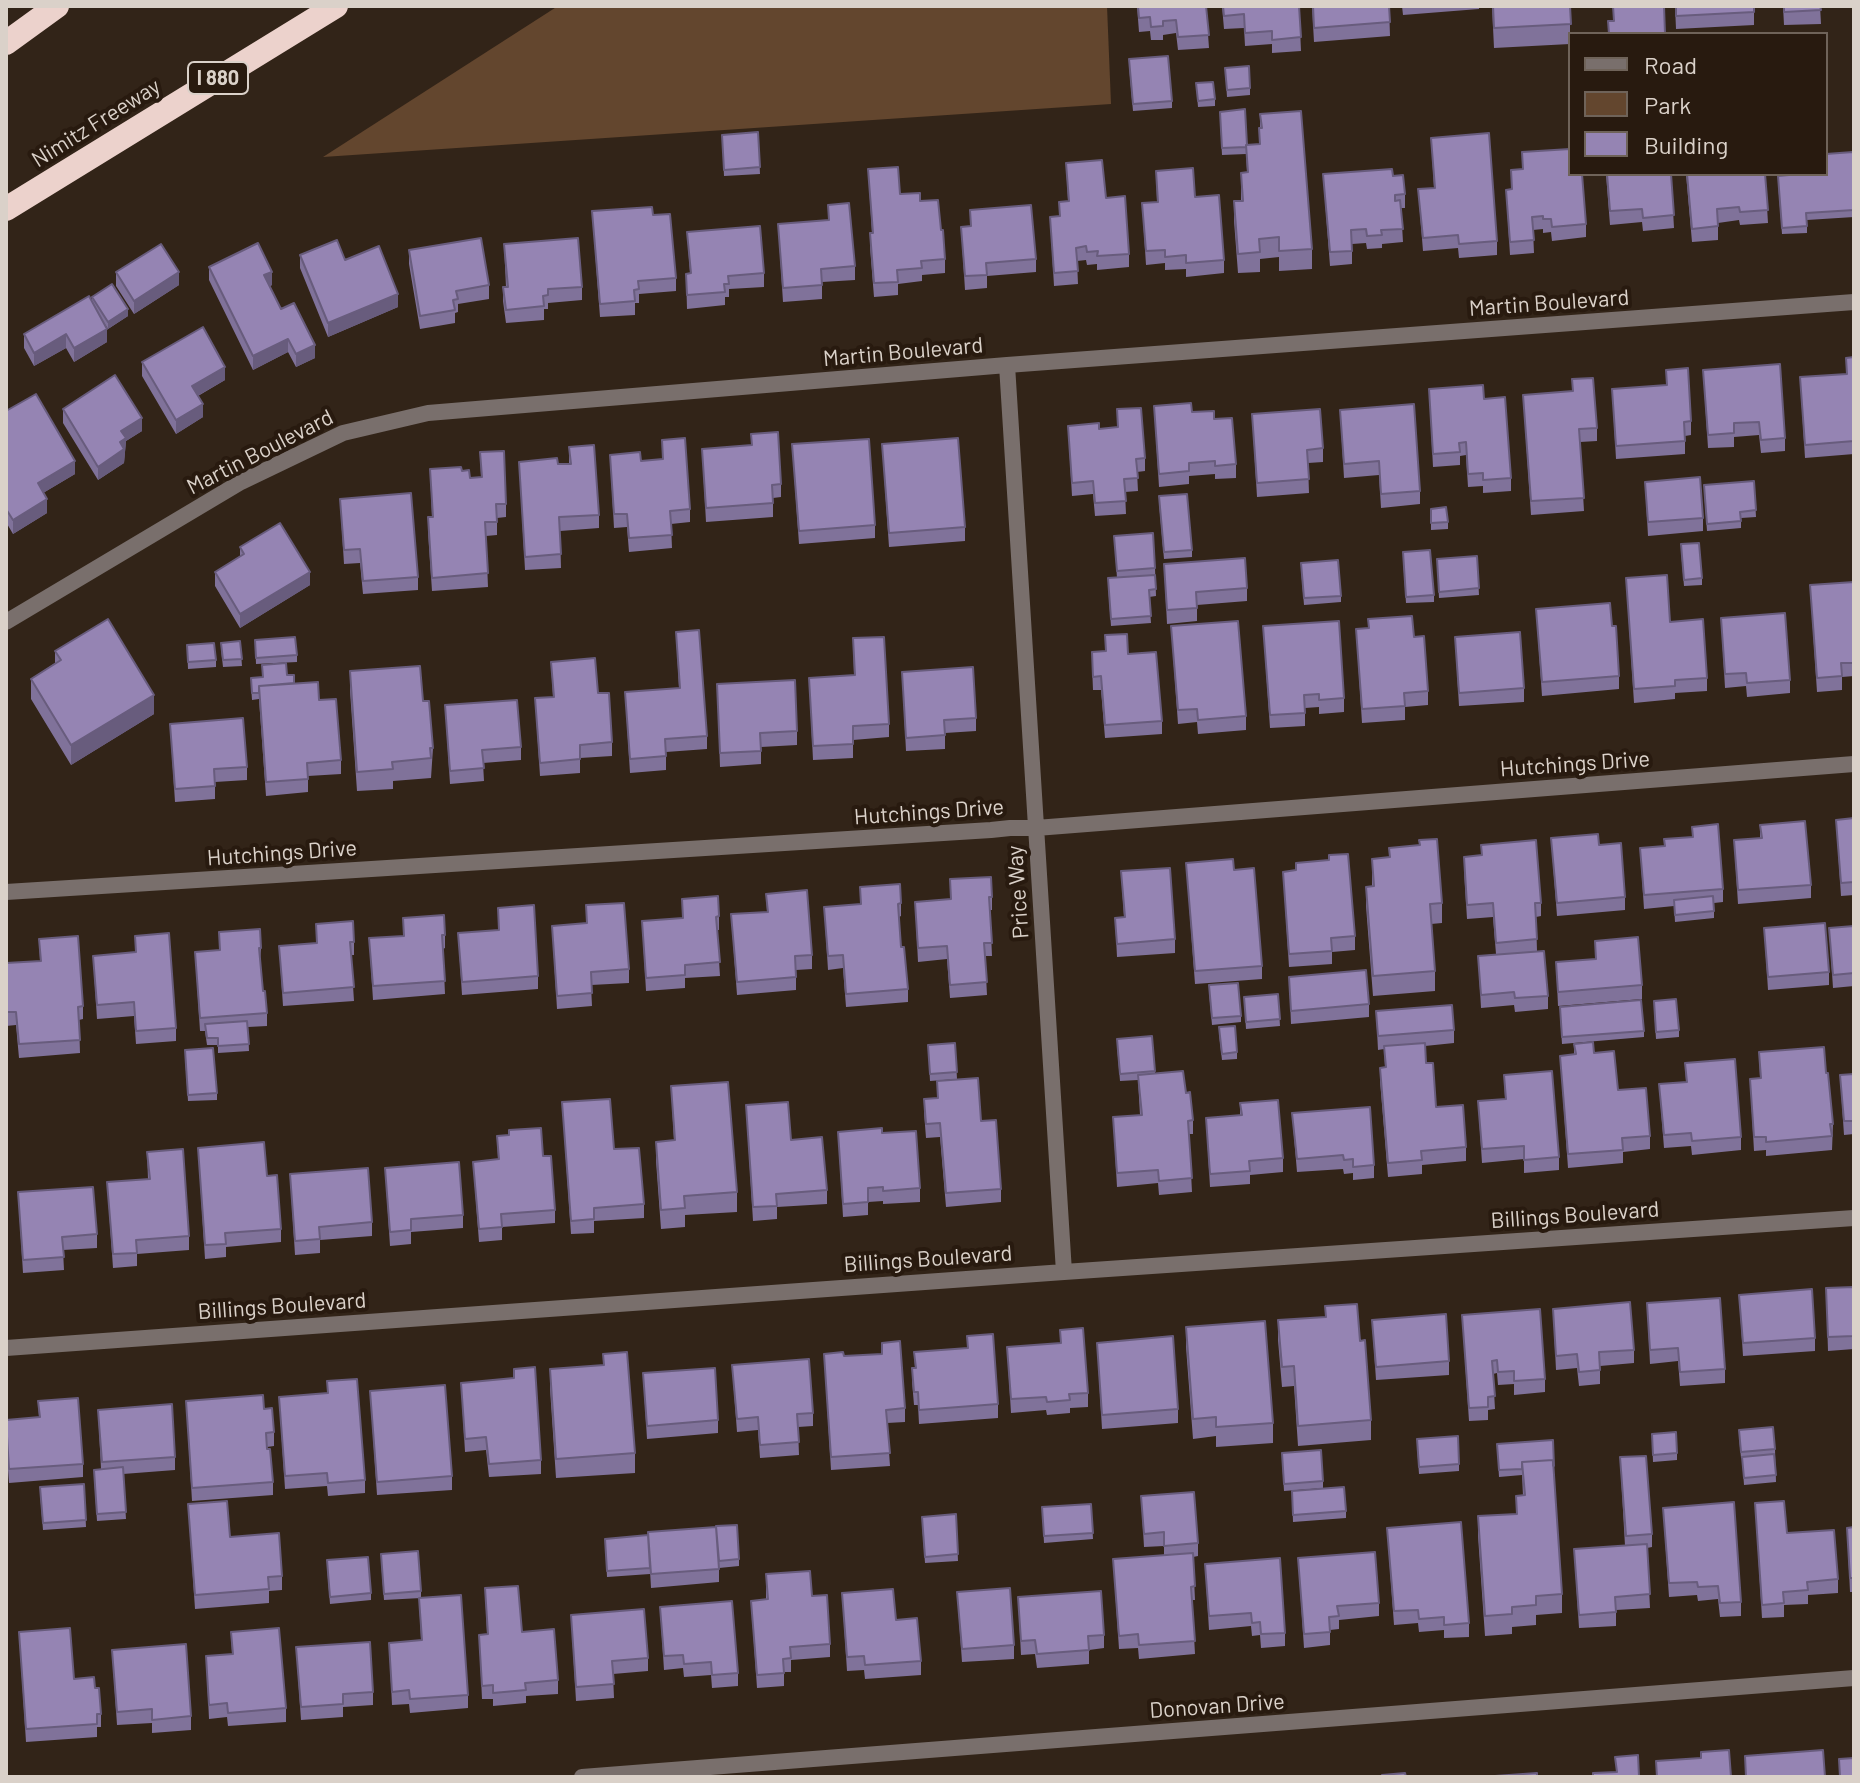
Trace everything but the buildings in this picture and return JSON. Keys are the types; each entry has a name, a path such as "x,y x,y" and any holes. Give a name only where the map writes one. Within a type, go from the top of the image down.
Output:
{"highway":[{"path":"6,43 57,6"},
{"name":"Nimitz Freeway","path":"6,209 336,6"}],"street":[{"name":"Martin Boulevard","path":"6,622 241,482 343,433 428,413 1007,365 1854,302"},
{"name":"Price Way","path":"1007,365 1064,1272"},
{"name":"Hutchings Drive","path":"6,892 1036,828 1854,764"},
{"name":"Billings Boulevard","path":"6,1348 1854,1218"},
{"name":"Donovan Drive","path":"582,1777 1854,1678"}],"green space":[{"path":"558,6 1107,6 1111,104 323,157"}]}
